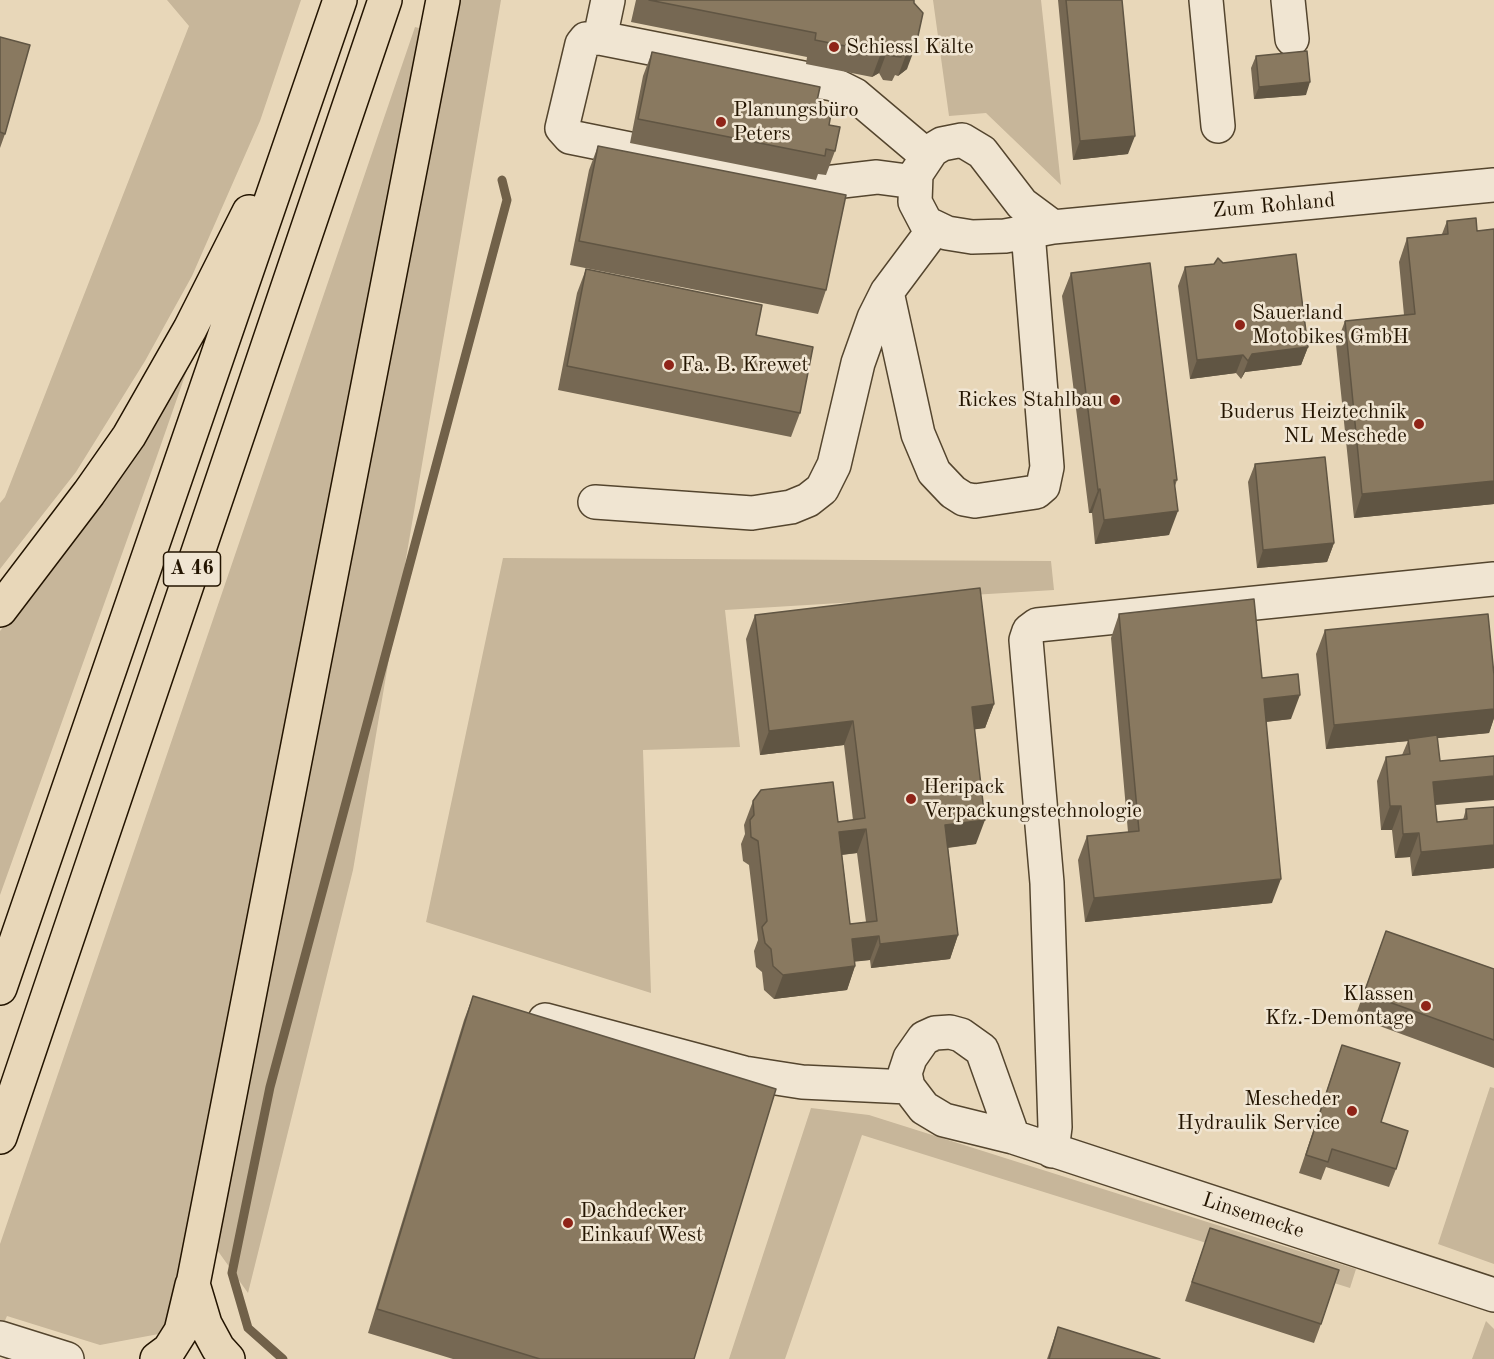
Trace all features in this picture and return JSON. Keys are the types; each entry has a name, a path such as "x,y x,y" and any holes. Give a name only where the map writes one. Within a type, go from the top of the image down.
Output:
{"highway":[{"name":"A 46","path":"0,988 340,0"},
{"name":"A 46","path":"0,1137 385,0"},
{"path":"157,1359 169,1350 181,1331 193,1284 443,0"},
{"path":"0,610 89,493 129,436 190,329 229,254 322,55"},
{"path":"193,1284 208,1330 228,1359"}],"street":[{"path":"600,38 608,0"},
{"path":"1206,0 1218,126"},
{"path":"1288,0 1292,39"},
{"path":"595,502 752,513 774,511 808,500 822,489 834,465 865,339 887,292 934,229 918,212 920,169 855,95 833,84 600,38 585,39 562,128 570,137 808,185 877,177 920,169 942,144 963,140 972,144 990,162 1040,229 1047,467 1042,486 1036,492 975,501 964,499 953,492 934,472 915,422 887,292"},
{"name":"Zum Rohland","path":"934,229 972,237 1494,185"},
{"path":"1052,1151 1055,1127 1047,883 1026,640 1029,631 1037,625 1494,579"},
{"path":"511,1011 744,1073 802,1082 908,1087 905,1073 910,1058 924,1038 935,1033 961,1035 976,1044 987,1061 1013,1137"},
{"name":"Linsemecke","path":"908,1087 914,1098 938,1117 1013,1137 1494,1295"},
{"path":"0,1338 66,1359"}],"shaded area":[{"path":"167,0 301,0 260,121 192,276 145,361 76,472 0,569 0,503 5,497 189,26"},
{"path":"460,0 501,0 353,870 248,1293 215,1247"},
{"path":"933,0 1041,0 1061,185 986,113 949,116"},
{"path":"415,27 423,29 282,758 237,964 175,1299 164,1333 100,1345 7,1316 0,1332 0,1244"},
{"path":"188,367 0,895 0,631 96,511"},
{"path":"503,558 1051,561 1054,590 725,610 740,747 643,750 651,993 426,922"},
{"path":"1490,1087 1494,1088 1494,1264 1438,1244"},
{"path":"811,1108 869,1115 1356,1269 1350,1288 862,1135 785,1359 729,1359"},
{"path":"1486,1321 1494,1329 1494,1359 1472,1359"}],"building":[{"path":"649,0 914,0 923,13 916,45 907,52 902,51 901,57 892,56 888,49 881,53 815,40 816,33"},
{"path":"1066,0 1122,0 1135,136 1080,141"},
{"path":"0,37 30,45 5,134 0,132"},
{"path":"1307,51 1310,82 1259,87 1256,56"},
{"path":"652,52 820,87 815,110 831,114 829,125 840,127 835,151 826,149 825,156 638,119"},
{"path":"598,146 846,195 826,290 579,241"},
{"name":"Buderus Heiztechnik NL Meschede","path":"1476,218 1477,231 1494,229 1494,481 1362,494 1345,321 1415,314 1407,238 1448,234 1447,221"},
{"name":"Sauerland Motobikes GmbH","path":"1296,254 1308,347 1252,354 1248,361 1243,355 1197,360 1185,267 1214,264 1218,258 1223,263"},
{"name":"Rickes Stahlbau","path":"1150,263 1177,480 1174,480 1178,511 1104,520 1100,489 1098,490 1071,273"},
{"name":"Fa. B. Krewet","path":"586,269 762,305 756,335 813,347 800,413 567,366"},
{"path":"1325,457 1334,543 1263,550 1255,464"},
{"name":"Heripack Verpackungstechnologie","path":"980,588 994,704 972,707 985,820 945,825 958,935 880,944 879,936 852,939 855,966 783,975 773,966 771,949 765,943 762,927 767,921 758,841 751,837 750,820 754,815 753,801 761,790 833,782 838,822 865,818 853,721 769,731 755,615","holes":["866,829 877,921 850,924 839,832"]},
{"path":"1254,599 1262,678 1298,674 1300,695 1264,699 1281,879 1094,898 1087,836 1139,831 1119,614"},
{"path":"1488,614 1494,675 1494,709 1334,725 1325,630"},
{"path":"1437,735 1440,761 1494,756 1494,776 1433,782 1437,822 1467,819 1466,809 1494,807 1494,845 1421,852 1419,833 1403,834 1401,806 1390,806 1386,757 1410,754 1408,739"},
{"path":"1386,931 1494,969 1494,1040 1364,993"},
{"name":"Dachdecker Einkauf West","path":"473,996 776,1089 694,1359 540,1359 377,1309"},
{"name":"Mescheder Hydraulik Service","path":"1342,1045 1400,1063 1381,1122 1408,1131 1396,1169 1332,1149 1328,1162 1306,1155"},
{"path":"1210,1228 1339,1270 1321,1324 1192,1282"},
{"path":"1058,1327 1160,1359 1049,1359"}],"waterway":[{"path":"283,1359 248,1328 232,1273 270,1087 507,200 502,180"}],"place":[{"name":"Schiessl Kälte","path":"834,47"},
{"name":"Planungsbüro Peters","path":"721,122"},
{"name":"Sauerland Motobikes GmbH","path":"1240,325"},
{"name":"Fa. B. Krewet","path":"669,365"},
{"name":"Rickes Stahlbau","path":"1115,400"},
{"name":"Buderus Heiztechnik NL Meschede","path":"1419,424"},
{"name":"Heripack Verpackungstechnologie","path":"911,799"},
{"name":"Klassen Kfz.-Demontage","path":"1426,1006"},
{"name":"Mescheder Hydraulik Service","path":"1352,1111"},
{"name":"Dachdecker Einkauf West","path":"568,1223"}]}
